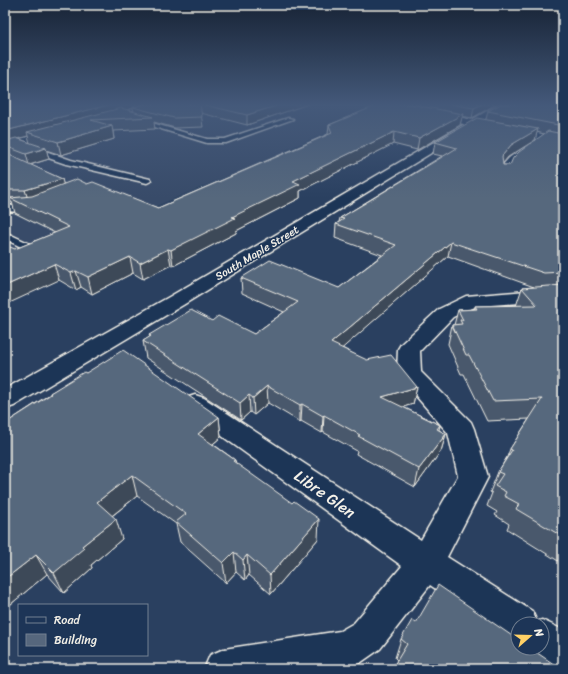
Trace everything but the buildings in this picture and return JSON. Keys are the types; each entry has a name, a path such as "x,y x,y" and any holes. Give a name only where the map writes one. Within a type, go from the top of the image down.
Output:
{"street":[{"path":"10,145 45,135"},
{"name":"South Maple Street","path":"5,400 456,135"},
{"path":"538,135 563,141"},
{"path":"224,669 346,649 367,636 426,563 473,477 461,429 409,374 409,348 446,313 473,300 563,294"},
{"name":"Libre Glen","path":"172,388 426,563 510,618"},
{"path":"550,644 563,653"}],"lane":[{"path":"190,135 208,141 226,141 242,135"},
{"path":"504,174 504,169 512,160 546,137"},
{"path":"10,145 69,162 147,181"},
{"path":"5,206 10,209 28,208 42,203"},
{"path":"5,235 35,250 5,262"}],"shaded area":[{"path":"5,135 321,135 286,150 289,151 5,269"}]}
